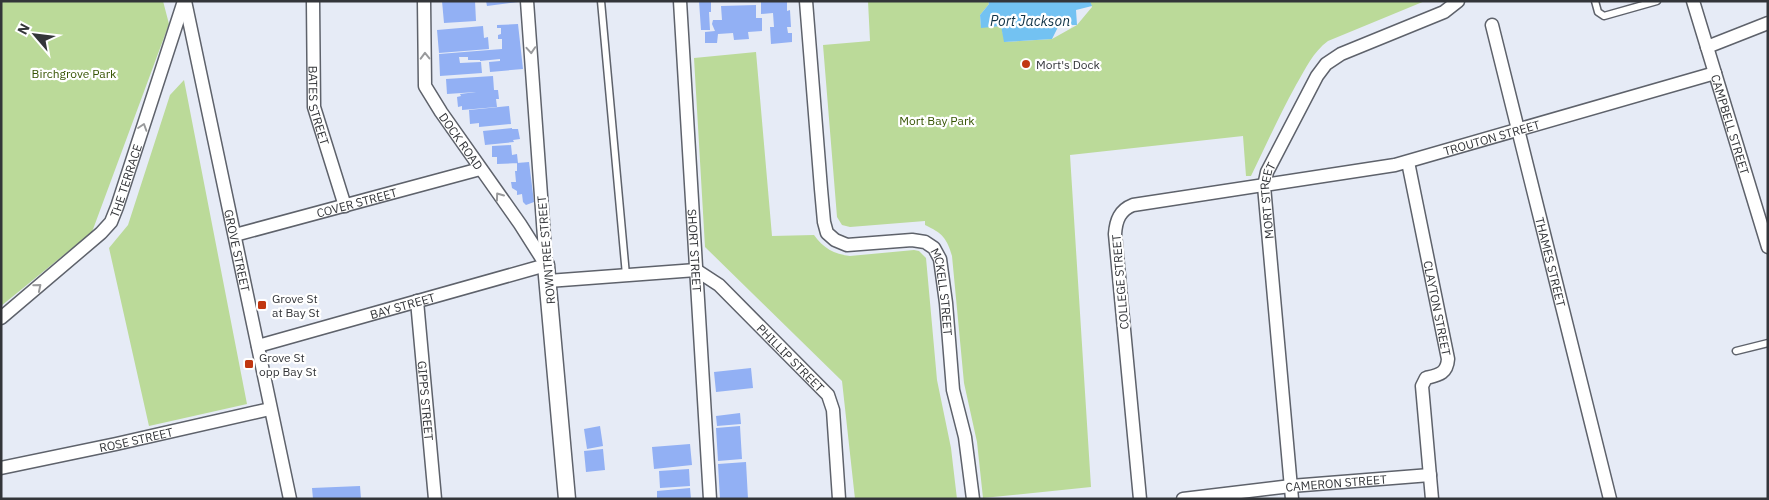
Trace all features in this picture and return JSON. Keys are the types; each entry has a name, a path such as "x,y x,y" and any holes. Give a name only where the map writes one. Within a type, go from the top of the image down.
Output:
{"street":[{"name":"GROVE STREET","path":"185,1 290,499"},
{"name":"THE TERRACE","path":"1,318 102,233 111,222 185,1"},
{"name":"BATES STREET","path":"313,1 314,106 345,206"},
{"name":"DOCK ROAD","path":"424,1 425,86 480,169 520,224 547,273"},
{"name":"ROWNTREE STREET","path":"527,1 547,273 567,499"},
{"name":"SHORT STREET","path":"680,1 710,499"},
{"name":"MCKELL STREET","path":"806,1 820,180 824,222 827,233 835,240 847,245 912,240 925,242 934,248 940,259 946,303 953,390 965,437 973,499"},
{"name":"MORT STREET","path":"1292,499 1264,186 1268,172 1326,64 1341,54 1444,12 1458,1"},
{"name":"CAMPBELL STREET","path":"1693,1 1768,247"},
{"path":"1707,47 1768,23"},
{"name":"THAMES STREET","path":"1492,25 1610,499"},
{"name":"TROUTON STREET","path":"1264,186 1408,162 1715,73"},
{"name":"CLAYTON STREET","path":"1408,162 1448,359 1448,366 1445,371 1426,378 1422,386 1432,499"},
{"name":"COVER STREET","path":"234,234 480,169"},
{"name":"COLLEGE STREET","path":"1140,499 1115,234 1119,217 1127,208 1133,205 1264,186"},
{"path":"520,224 534,226 543,222"},
{"name":"BAY STREET","path":"258,346 417,301 547,273 626,275 696,270"},
{"name":"PHILLIP STREET","path":"696,270 719,285 828,394 833,410 839,499"},
{"name":"GIPPS STREET","path":"417,301 434,499"},
{"name":"ROSE STREET","path":"1,468 270,409"},
{"name":"CAMERON STREET","path":"1183,499 1291,486 1430,475"}],"lane":[{"path":"601,1 626,275"},
{"path":"1595,1 1598,12 1604,16 1657,1"},
{"path":"1736,351 1768,343"}],"green space":[{"name":"Birchgrove Park","path":"1,1 163,1 169,24 92,232 1,306"},
{"name":"Mort Bay Park","path":"868,1 988,1 989,4 980,15 981,27 1001,26 1005,42 1052,39 1077,25 1092,7 1090,1 1425,1 1328,41 1318,50 1296,85 1251,176 1246,176 1243,136 1070,155 1091,487 983,498 977,442 964,383 952,256 946,240 936,231 925,225 925,221 850,227 842,225 837,217 823,45 870,41"},
{"path":"756,52 772,236 814,235 829,250 850,256 914,250 919,251 926,258 937,380 951,448 957,499 855,499 842,381 705,247 694,58"},
{"path":"184,80 247,404 149,426 109,248 128,225 170,95"}],"water":[{"name":"Port Jackson","path":"988,1 1090,1 1092,6 1076,10 1077,25 1059,25 1052,39 1004,42 1001,26 981,28 980,15 989,4"}],"building":[{"path":"442,1 475,1 476,21 444,23"},
{"path":"486,1 518,1 518,2 487,6"},
{"path":"699,1 711,1 711,12 709,12 710,30 701,30"},
{"path":"761,1 787,1 787,11 790,10 791,27 787,27 788,33 792,33 792,42 771,44 770,27 774,27 773,13 761,14"},
{"path":"756,5 756,18 762,18 762,31 748,32 749,39 734,40 733,33 718,34 717,43 705,43 705,32 715,31 712,24 713,20 722,20 721,6"},
{"path":"518,24 523,69 490,72 489,62 500,61 500,59 480,61 468,60 468,57 459,57 460,63 481,62 482,73 440,76 439,54 502,49 502,39 498,39 498,35 501,34 501,28 497,28 497,25"},
{"path":"483,26 484,38 488,37 489,49 439,53 437,30"},
{"path":"493,76 494,90 498,90 499,99 496,99 497,107 462,110 462,106 458,107 457,97 461,96 460,94 476,92 447,94 446,79"},
{"path":"509,106 511,124 479,127 479,123 470,124 469,110"},
{"path":"518,129 520,139 513,140 514,142 485,145 483,131"},
{"path":"511,145 512,155 517,154 518,163 497,164 497,157 492,157 492,146"},
{"path":"529,162 534,202 526,205 523,202 522,194 517,195 517,191 512,188 511,182 516,182 515,171 517,171 517,163"},
{"path":"751,368 753,388 716,392 714,372"},
{"path":"740,413 741,424 717,426 716,416"},
{"path":"600,426 603,446 587,449 584,429"},
{"path":"740,426 742,459 718,461 716,428"},
{"path":"690,444 692,465 654,469 652,447"},
{"path":"603,449 605,470 586,472 584,451"},
{"path":"746,462 748,499 720,499 718,464"},
{"path":"689,469 690,486 660,488 659,471"},
{"path":"360,486 361,499 313,499 312,488"},
{"path":"690,488 691,499 657,499 657,491"}],"place":[{"name":"Mort's Dock","path":"1026,64"},
{"name":"Grove St at Bay St","path":"262,305"},
{"name":"Grove St opp Bay St","path":"249,364"}]}
